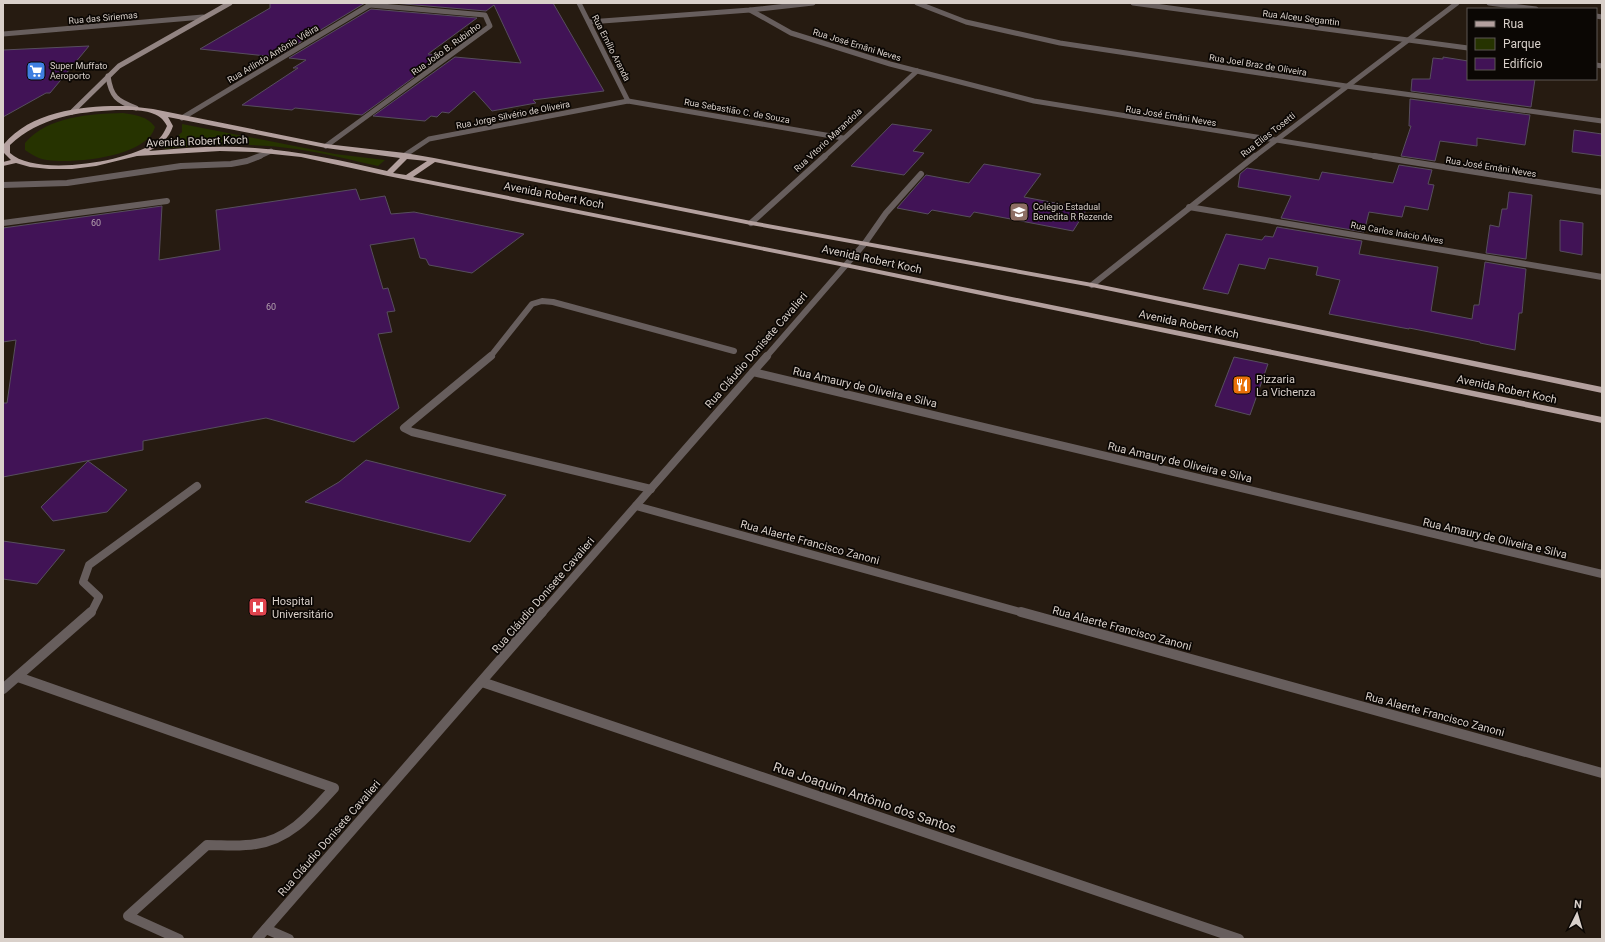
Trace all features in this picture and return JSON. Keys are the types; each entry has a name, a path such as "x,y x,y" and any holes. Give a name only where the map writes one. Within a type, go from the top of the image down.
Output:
{"main road":[{"name":"Avenida Robert Koch","path":"3,138 16,134 37,123 72,112 102,108 136,108 326,146 405,155 434,160 751,223 1092,285 1602,390"},
{"path":"16,134 7,144 7,153 16,161 33,166 56,168 103,163 134,154 154,145 167,135 170,126 166,117 152,111"},
{"name":"Avenida Robert Koch","path":"134,154 208,149 271,151 321,157 388,174 845,265 1602,420"},
{"path":"388,174 403,160 405,155"},
{"path":"408,177 434,160"},
{"path":"3,164 16,161"}],"street":[{"path":"72,112 119,66 230,3"},
{"name":"Rua Emílio Aranda","path":"579,3 628,101"},
{"path":"589,22 750,10 813,3"},
{"name":"Rua Joel Braz de Oliveira","path":"917,3 966,22 1060,43 1346,86 1602,121"},
{"name":"Rua Alceu Segantin","path":"1133,3 1467,48"},
{"name":"Rua Elias Tosetti","path":"1092,285 1189,207 1406,40 1457,3"},
{"path":"1489,3 1528,8"},
{"name":"Rua Arlíndo Antônio Viêira","path":"182,118 371,4"},
{"name":"Rua João B. Rubinho","path":"326,146 490,26 485,14 371,4"},
{"name":"Rua José Ernâni Neves","path":"750,10 791,33 917,71 1034,101 1275,141 1602,192"},
{"name":"Rua das Siriemas","path":"3,34 203,18"},
{"name":"Rua Vitorio Marandola","path":"751,223 917,71"},
{"path":"108,76 109,91 117,101 136,108"},
{"name":"Rua Sebastião C. de Souza","path":"628,101 843,138"},
{"name":"Rua Jorge Silvério de Oliveira","path":"405,155 429,139 628,101"},
{"path":"3,185 67,183 181,166 247,162 271,151"},
{"name":"Rua Cláudio Donisete Cavalieri","path":"257,939 865,243 886,213 921,174"},
{"path":"3,224 167,201"},
{"name":"Rua Carlos Inácio Alves","path":"1189,207 1602,278"},
{"path":"651,488 412,432 404,428 488,359 532,304 542,301 553,302 734,351"},
{"name":"Rua Amaury de Oliveira e Silva","path":"753,372 1602,574"},
{"path":"3,689 90,615 99,597 83,582 89,565 197,486"},
{"name":"Rua Alaerte Francisco Zanoni","path":"636,506 1602,772"},
{"path":"18,677 334,788 297,827 272,841 246,845 207,845 128,916 179,939"},
{"name":"Rua Joaquim Antônio dos Santos","path":"482,682 1239,939"},
{"path":"266,929 289,939"}],"green space":[{"path":"123,113 145,118 155,127 149,137 139,145 124,152 91,159 59,161 41,159 25,150 25,143 34,134 57,122 70,118 97,114"},
{"path":"182,124 335,154 385,160 378,166 306,151 280,147 247,145 214,145 164,149 182,132"}],"building":[{"path":"270,3 365,3 276,57 200,49 270,8"},
{"path":"393,3 553,3 604,91 533,100 536,103 492,111 474,91 449,113 442,112 437,117 431,116 425,121 373,116 455,57 521,63 494,5 486,11"},
{"path":"371,9 477,18 428,54 443,56 362,115 295,108 292,110 242,105 298,68 293,68 306,60 289,58"},
{"name":"Super Muffato Aeroporto","path":"89,46 50,93 46,93 3,117 3,50"},
{"path":"1443,57 1467,61 1467,80 1535,80 1531,107 1411,91 1412,79 1430,79 1433,58 1443,59"},
{"path":"1410,99 1530,115 1525,145 1477,138 1477,146 1440,141 1435,161 1401,156 1411,126 1409,126"},
{"path":"892,124 932,130 913,151 924,153 904,175 851,166"},
{"path":"1574,130 1602,134 1602,156 1572,152"},
{"path":"984,164 1041,174 1024,197 1087,209 1073,231 974,212 970,217 932,210 928,214 897,208 926,175 969,183"},
{"path":"1399,165 1432,170 1428,184 1434,185 1428,210 1405,206 1402,217 1369,212 1364,232 1281,218 1291,196 1238,187 1240,174 1247,168 1319,180 1322,172 1393,183"},
{"path":"356,189 360,200 385,196 391,214 414,212 524,234 472,273 429,265 426,259 420,258 414,238 370,245 383,289 388,288 395,311 387,312 392,332 378,334 399,408 354,442 266,418 143,441 143,450 3,477 3,403 7,403 16,340 3,342 3,228 162,206 159,260 220,250 216,210"},
{"path":"1509,192 1532,195 1526,259 1486,253 1490,225 1499,227 1502,209 1507,209"},
{"path":"1560,220 1583,223 1582,255 1560,251"},
{"path":"1277,227 1362,241 1359,254 1438,267 1431,311 1472,319 1474,305 1479,305 1485,262 1526,269 1522,313 1519,313 1515,350 1409,328 1329,314 1340,280 1316,275 1318,267 1269,258 1265,269 1239,264 1228,294 1203,289 1226,234 1262,240 1265,236 1273,237"},
{"name":"Pizzaria La Vichenza","path":"1234,357 1268,364 1250,415 1215,406"},
{"path":"366,460 506,495 470,542 305,502 339,482"},
{"path":"88,461 127,490 107,512 53,521 41,507"},
{"path":"3,541 65,550 37,584 3,579"}],"place":[{"name":"Super Muffato Aeroporto","path":"36,71"},
{"name":"Colégio Estadual Benedita R Rezende","path":"1019,212"},
{"name":"Pizzaria La Vichenza","path":"1242,385"},
{"name":"Hospital Universitário","path":"258,607"}]}
